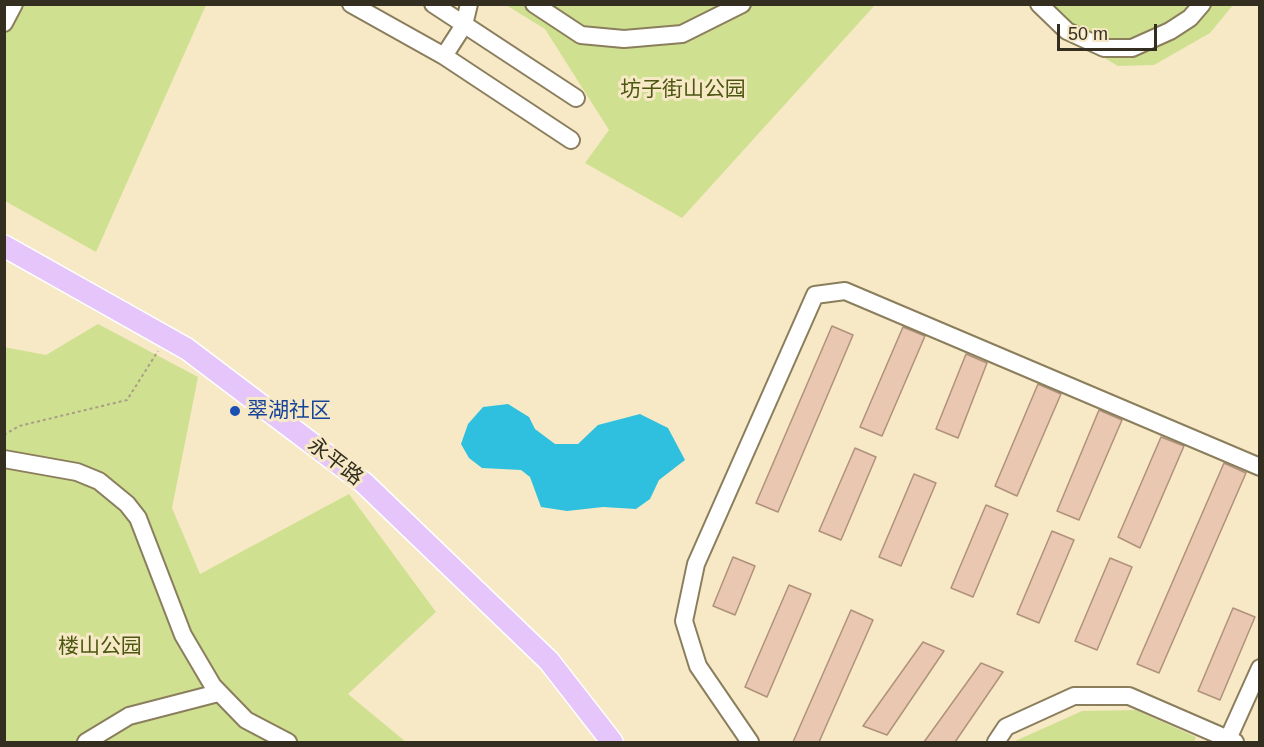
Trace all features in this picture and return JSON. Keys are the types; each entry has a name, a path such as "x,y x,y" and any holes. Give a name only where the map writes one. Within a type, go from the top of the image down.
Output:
{"main road":[{"name":"永平路","path":"4,246 187,349 364,483 549,661 612,742"},
{"name":"永平路","path":"4,259 161,346 356,492 540,669 597,742"}],"street":[{"path":"4,23 14,4"},
{"path":"351,4 444,56 571,140"},
{"path":"433,4 576,98"},
{"path":"444,56 464,25 469,4"},
{"path":"534,4 581,35 624,39 682,34 738,5"},
{"path":"1040,4 1067,31 1104,48 1132,48 1170,32 1190,18 1202,4"},
{"path":"750,742 698,666 684,621 696,564 815,295 845,291 1260,467"},
{"path":"4,459 77,472 99,481 127,504 138,518 183,635 218,693 246,720 288,742"},
{"path":"996,742 1006,727 1074,696 1129,696 1232,741 1260,669"},
{"path":"86,742 129,716 218,693"}],"path":[{"path":"4,435 19,426 127,400 161,346"}],"green space":[{"path":"5,5 206,5 96,252 5,201"},
{"name":"坊子街山公园","path":"506,5 875,5 682,218 585,163 609,130 545,29"},
{"path":"1032,5 1233,5 1210,33 1154,65 1118,66 1064,34"},
{"name":"楼山公园","path":"98,324 198,377 172,508 200,574 349,494 436,612 348,694 406,742 5,742 4,347 46,355"},
{"path":"1136,710 1196,737 1194,742 1013,742 1082,711"}],"water":[{"path":"508,404 529,417 535,429 555,444 578,444 598,425 640,414 668,428 685,460 659,480 650,499 636,509 603,507 567,511 541,507 530,477 521,470 482,468 469,458 461,444 468,424 483,407"}],"building":[{"path":"832,326 853,335 778,512 756,503"},
{"path":"903,327 925,336 882,436 860,427"},
{"path":"966,354 987,363 958,438 936,429"},
{"path":"1038,384 1061,394 1017,496 995,486"},
{"path":"1099,410 1122,420 1079,520 1057,511"},
{"path":"1161,437 1184,446 1140,548 1118,537"},
{"path":"855,448 876,457 841,540 819,531"},
{"path":"1224,463 1246,473 1159,673 1137,664"},
{"path":"914,474 936,483 901,566 879,557"},
{"path":"986,505 1008,514 973,597 951,588"},
{"path":"1052,531 1074,540 1039,623 1017,614"},
{"path":"733,557 755,566 735,615 713,606"},
{"path":"1110,558 1132,567 1097,650 1075,641"},
{"path":"789,585 811,594 767,697 745,687"},
{"path":"1233,608 1255,617 1220,700 1198,691"},
{"path":"851,610 873,620 819,742 793,742"},
{"path":"923,642 944,651 887,735 863,726"},
{"path":"981,663 1003,672 955,742 924,742"}],"place":[{"name":"翠湖社区","path":"235,411"}]}
